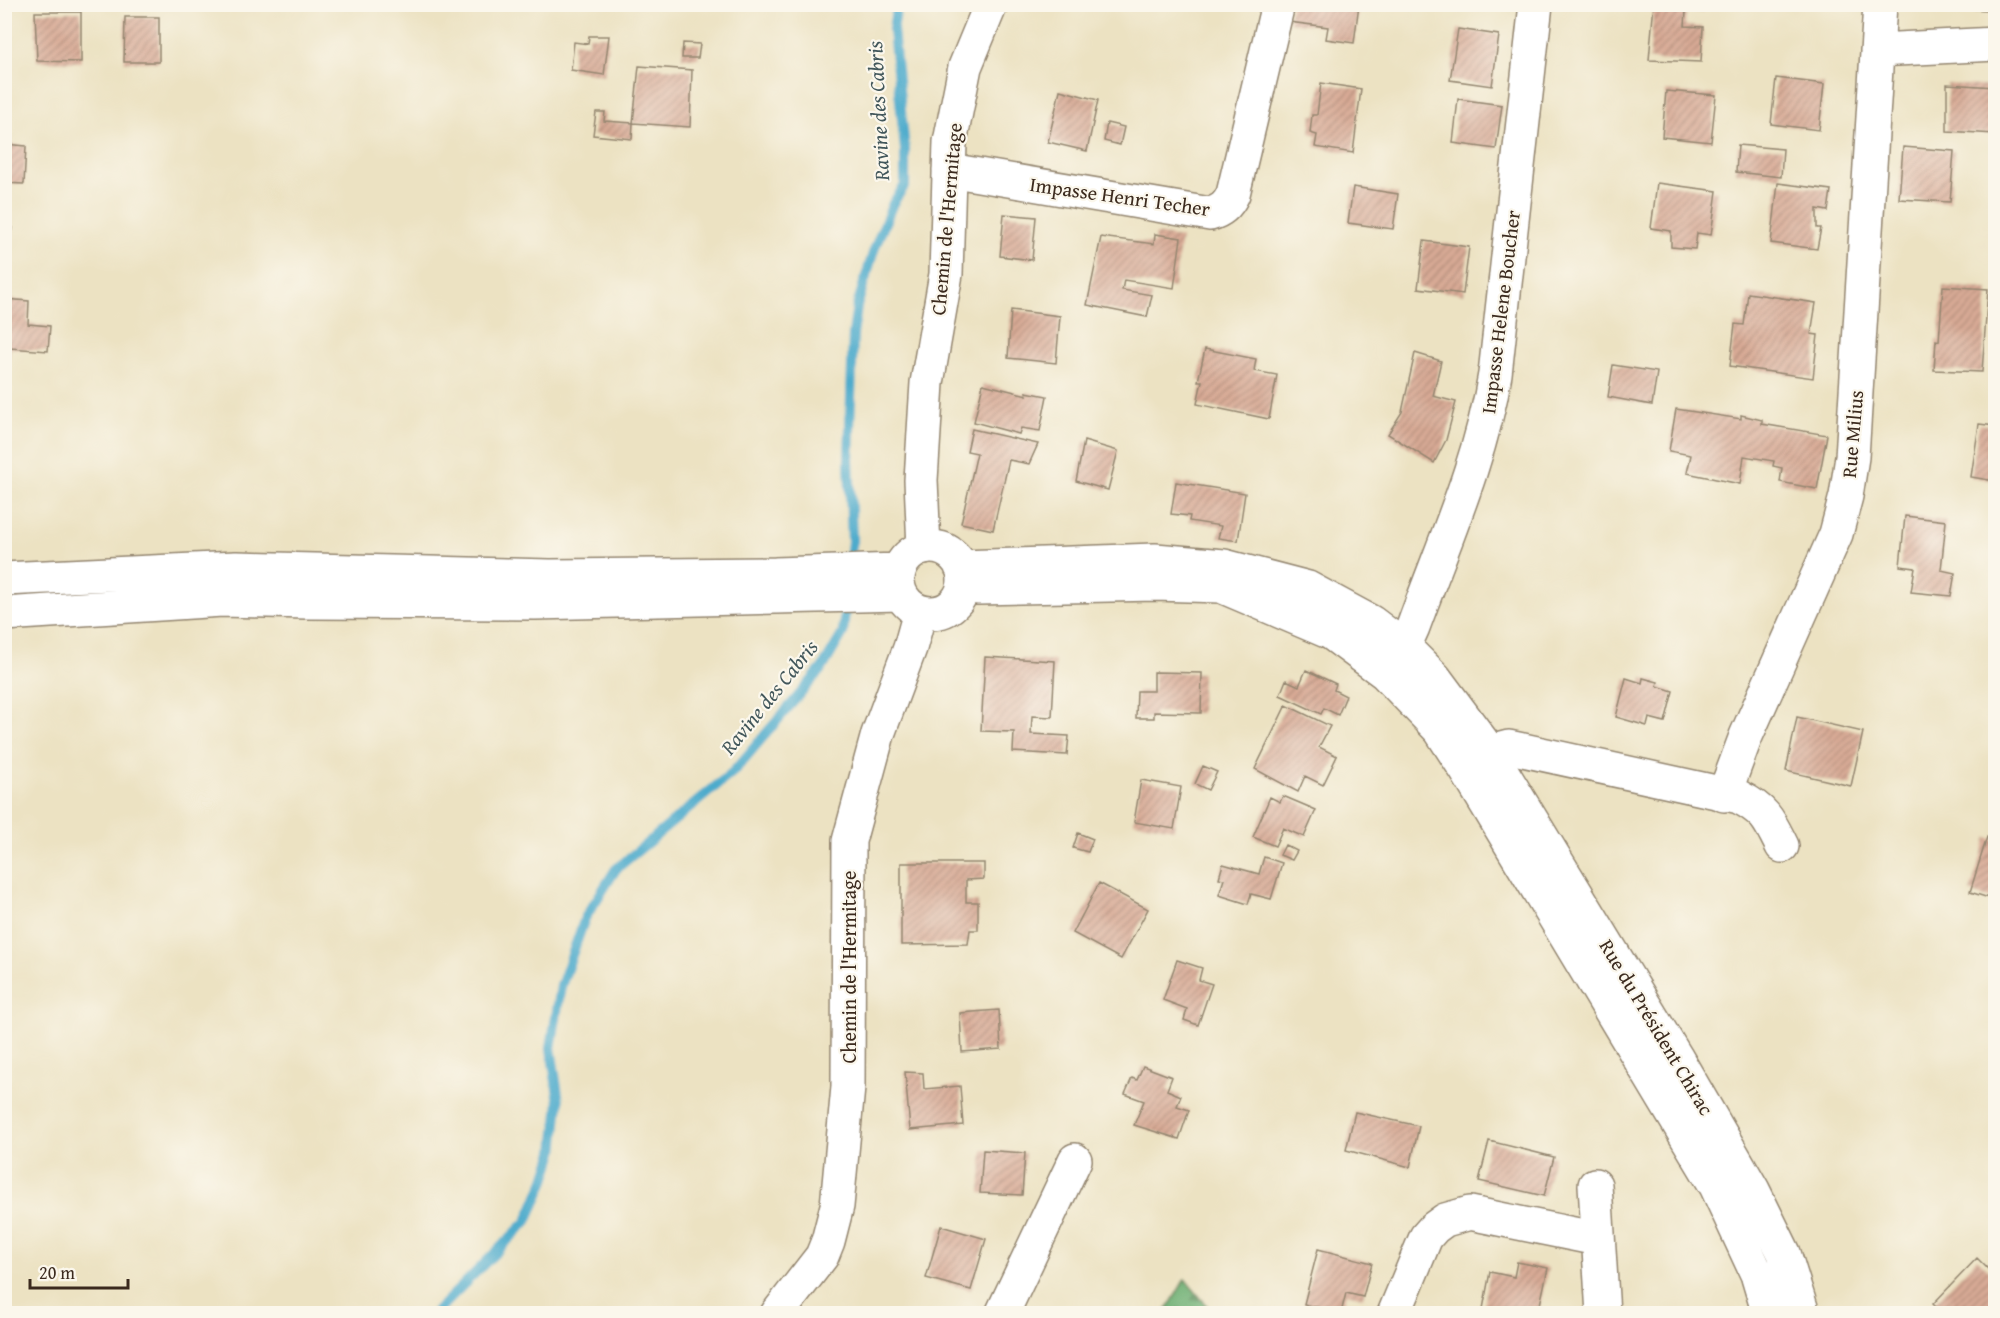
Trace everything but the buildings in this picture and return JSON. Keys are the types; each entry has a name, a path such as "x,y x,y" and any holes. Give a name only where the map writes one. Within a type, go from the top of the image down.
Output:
{"street":[{"name":"Chemin de l'Hermitage","path":"924,548 921,480 927,383 945,274 950,142 965,67 991,4"},
{"name":"Impasse Henri Techer","path":"949,170 1210,214 1218,212 1233,194 1278,4"},
{"name":"Impasse Helene Boucher","path":"1395,660 1479,445 1489,411 1536,4"},
{"name":"Rue Milius","path":"1724,795 1746,736 1836,534 1846,496 1852,457 1880,4"},
{"path":"1878,50 1995,44"},
{"path":"4,579 236,568 550,576 896,589 941,611 951,606 958,598 962,578 955,558 946,551 924,548 906,558 896,589"},
{"path":"962,578 1155,560 1224,566 1308,588 1371,622 1395,660 1435,678 1478,761 1509,747 1739,797 1754,805 1768,817 1782,846"},
{"path":"4,614 222,600 535,603 776,586"},
{"name":"Chemin de l'Hermitage","path":"777,1314 822,1256 837,1206 848,1087 849,841 878,735 910,648 896,589"},
{"name":"Rue du Président Chirac","path":"1478,761 1716,1186 1757,1274 1769,1314"},
{"name":"Rue du Président Chirac","path":"1478,761 1676,1057 1753,1190 1784,1254 1803,1314"},
{"path":"1002,1314 1075,1160"},
{"path":"1594,1185 1603,1314"},
{"path":"1394,1314 1426,1237 1445,1220 1470,1213 1598,1239"}],"green space":[{"path":"1185,1279 1213,1313 1165,1313"}],"waterway":[{"name":"Ravine des Cabris","path":"849,569 852,541 849,460 853,334 857,306 874,250 893,203 905,185 905,150 893,30 897,4"},
{"name":"Ravine des Cabris","path":"434,1314 527,1221 545,1180 554,1152 559,1102 551,1048 561,986 585,918 616,869 734,771 823,667 843,633 846,600"}]}
